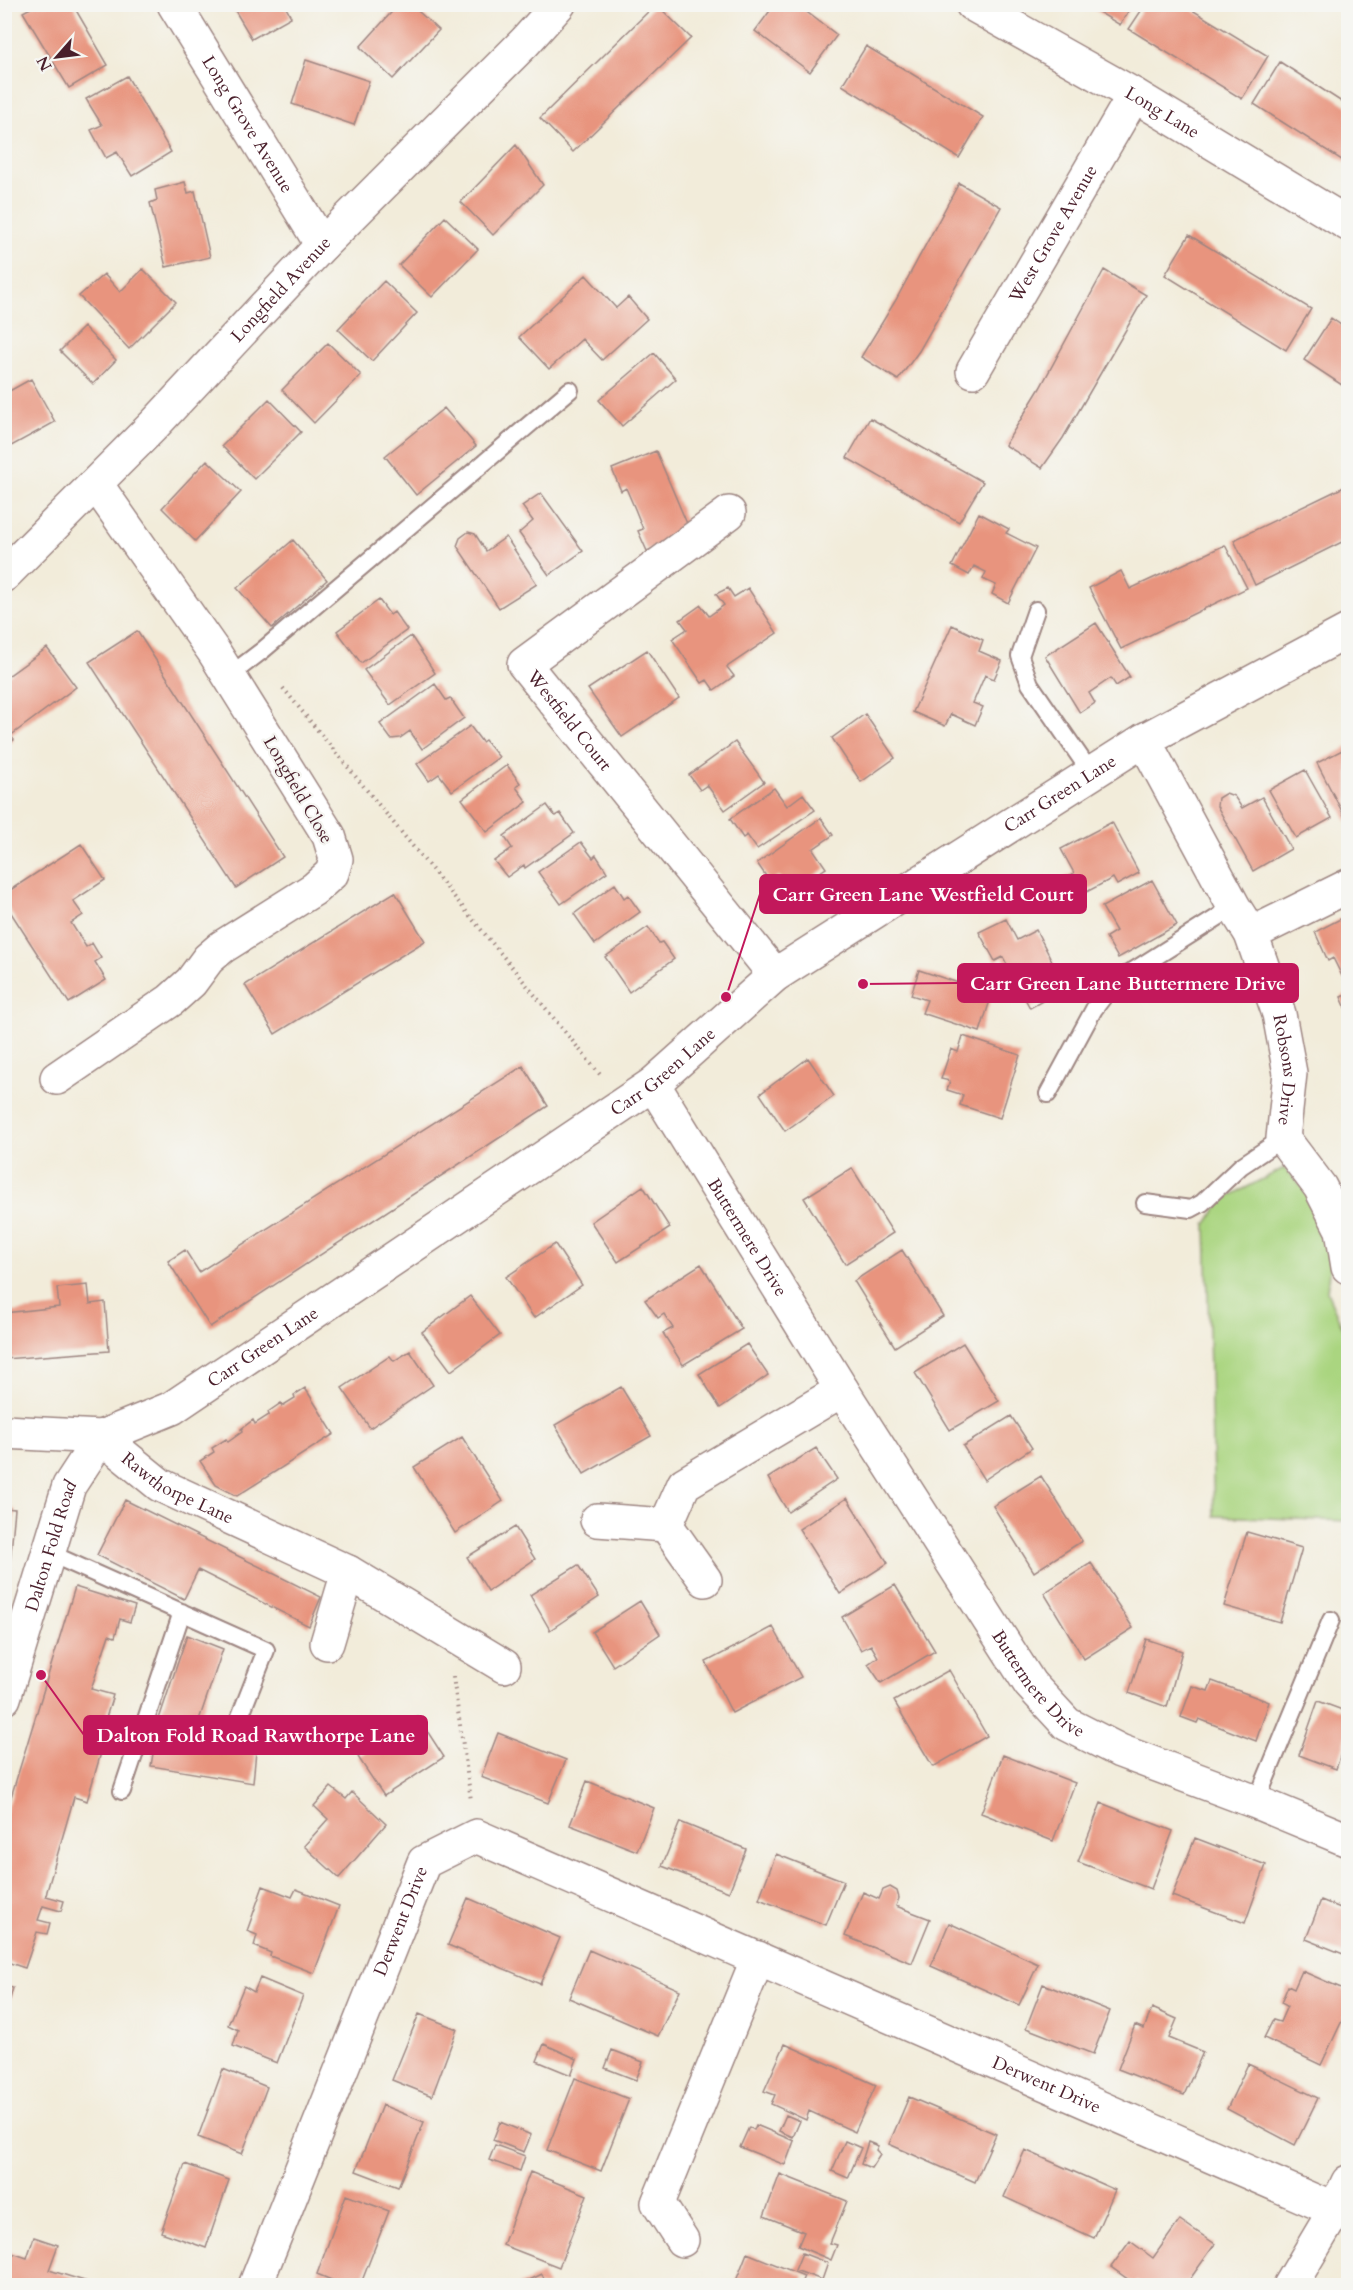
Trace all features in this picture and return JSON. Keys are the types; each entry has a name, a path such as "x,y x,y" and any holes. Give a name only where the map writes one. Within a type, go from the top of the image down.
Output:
{"street":[{"name":"Long Grove Avenue","path":"174,4 322,245"},
{"name":"Longfield Avenue","path":"4,575 96,484 322,245 525,42 559,4"},
{"name":"Long Lane","path":"972,4 1134,95 1348,224"},
{"name":"West Grove Avenue","path":"974,371 1134,95"},
{"name":"Longfield Close","path":"57,1078 171,1000 191,982 208,959 222,947 314,889 332,873 336,859 329,836 229,676 96,484"},
{"name":"Westfield Court","path":"729,513 524,664 775,975"},
{"name":"Carr Green Lane","path":"101,1437 172,1408 653,1084 775,975 1144,740 1348,631"},
{"name":"Robsons Drive","path":"1144,740 1243,921 1279,1014 1290,1073 1283,1138 1320,1187 1341,1230 1348,1267"},
{"path":"1243,921 1348,886"},
{"name":"Buttermere Drive","path":"653,1084 842,1390 1030,1684 1067,1724 1120,1751 1256,1802 1348,1840"},
{"path":"666,1525 684,1484 842,1390"},
{"path":"4,1432 101,1437"},
{"name":"Dalton Fold Road","path":"4,1698 69,1486 101,1437"},
{"name":"Rawthorpe Lane","path":"101,1437 160,1485 348,1572 504,1666"},
{"path":"597,1520 666,1525"},
{"path":"666,1525 705,1580"},
{"path":"327,1643 348,1572"},
{"name":"Derwent Drive","path":"255,2286 424,1862 476,1836 758,1958 1342,2196"},
{"path":"682,2240 657,2203 758,1958"},
{"path":"1290,2286 1342,2196"}],"lane":[{"path":"229,676 263,650 570,390"},
{"path":"1036,610 1020,656 1030,684 1091,773"},
{"path":"1048,1095 1094,1009 1114,983 1243,921"},
{"name":"Robsons Drive","path":"1145,1203 1191,1209 1202,1203 1241,1166 1283,1138"},
{"path":"49,1553 266,1650 237,1724"},
{"path":"122,1791 182,1612"},
{"path":"1256,1802 1331,1620"}],"path":[{"path":"263,650 269,671 623,1103"},
{"path":"446,1632 476,1836"}],"green space":[{"path":"1284,1168 1311,1196 1330,1260 1327,1292 1348,1340 1348,1521 1214,1516 1206,1225 1222,1200"}],"building":[{"path":"231,4 284,4 291,17 252,39"},
{"path":"399,4 410,4 439,30 393,79 360,47"},
{"path":"656,4 691,38 573,152 540,118"},
{"path":"775,4 796,4 837,35 810,72 755,31"},
{"path":"36,5 73,5 108,65 69,88 23,12"},
{"path":"1087,5 1132,5 1120,25"},
{"path":"1145,5 1184,5 1268,56 1242,99 1129,29"},
{"path":"866,46 983,117 959,158 842,85"},
{"path":"306,60 369,81 354,125 292,104"},
{"path":"1280,62 1348,106 1348,164 1254,104"},
{"path":"127,76 171,152 132,176 117,152 106,158 91,130 102,125 86,99"},
{"path":"516,145 543,185 493,235 461,202"},
{"path":"185,182 188,193 195,191 210,257 166,267 150,203 157,200 155,190"},
{"path":"959,183 1001,207 919,351 898,380 861,357 896,300"},
{"path":"445,217 478,249 432,297 399,265"},
{"path":"1189,235 1311,309 1286,350 1165,275"},
{"path":"143,269 176,302 129,349 79,296 104,274 120,292"},
{"path":"1104,270 1146,295 1063,438 1042,468 1005,445 1040,388"},
{"path":"586,275 616,308 628,297 647,319 602,360 582,339 549,369 519,337"},
{"path":"384,281 417,313 372,361 338,329"},
{"path":"1331,318 1348,330 1348,389 1304,360"},
{"path":"84,327 116,360 93,384 60,351"},
{"path":"328,343 361,375 314,423 282,390"},
{"path":"654,353 676,379 622,426 599,400"},
{"path":"31,379 55,422 4,450 4,394"},
{"path":"269,399 301,432 254,479 222,446"},
{"path":"444,408 476,446 416,495 385,456"},
{"path":"870,418 983,482 959,522 847,458"},
{"path":"656,451 691,533 647,551 638,531 643,529 635,509 626,488 621,491 612,469"},
{"path":"207,460 241,492 195,541 162,508"},
{"path":"1348,485 1348,539 1255,585 1234,540"},
{"path":"541,493 583,551 549,575 519,533 533,521 522,506"},
{"path":"979,513 1009,529 1006,533 1036,548 1008,603 992,594 996,585 983,579 986,572 974,566 969,575 952,566"},
{"path":"468,532 475,534 486,551 506,537 537,584 499,608 457,546 460,538"},
{"path":"293,540 327,580 272,628 237,588"},
{"path":"1225,545 1247,588 1121,649 1089,588 1121,571 1130,589"},
{"path":"728,588 734,597 748,588 777,633 727,667 734,676 714,690 707,680 702,683 672,639 687,629 680,620 701,605 709,616 724,605 716,594"},
{"path":"379,600 390,615 394,612 407,630 361,663 337,631"},
{"path":"1096,623 1130,677 1116,686 1111,678 1089,693 1095,703 1080,713 1045,656"},
{"path":"952,625 983,640 979,651 1002,661 994,679 985,675 973,703 983,707 975,725 951,714 945,726 913,712"},
{"path":"137,631 283,857 236,888 89,662"},
{"path":"411,636 435,673 390,705 364,670"},
{"path":"47,648 76,687 10,736 14,740 4,747 4,679"},
{"path":"647,650 679,698 622,737 588,689"},
{"path":"435,684 446,700 450,698 464,718 422,749 410,731 400,738 391,739 380,724"},
{"path":"865,714 895,758 861,782 832,738"},
{"path":"470,726 482,742 485,740 499,757 452,791 439,774 429,781 417,764"},
{"path":"735,742 764,782 725,810 707,785 700,790 689,775"},
{"path":"1348,747 1348,823 1317,763"},
{"path":"507,765 520,783 516,787 527,802 487,832 462,799"},
{"path":"1305,770 1332,818 1296,838 1269,790"},
{"path":"774,788 787,806 803,794 815,810 757,849 747,835 743,838 730,819"},
{"path":"1226,793 1234,796 1242,808 1262,797 1291,849 1253,871 1217,806 1218,798"},
{"path":"547,805 555,816 560,813 574,833 525,868 524,865 507,877 494,861 512,848 504,836"},
{"path":"821,818 833,835 813,849 826,868 790,892 779,876 770,882 757,863"},
{"path":"1112,822 1139,873 1117,885 1113,878 1075,898 1064,878 1074,873 1061,849"},
{"path":"581,842 593,858 596,855 607,872 561,904 538,872"},
{"path":"81,844 105,880 73,901 83,915 71,923 86,947 92,943 101,958 95,962 106,980 69,1003 4,902 4,894"},
{"path":"1152,880 1177,925 1118,958 1106,937 1116,931 1102,907"},
{"path":"615,884 624,898 628,895 640,912 595,944 574,914"},
{"path":"395,892 425,941 275,1034 245,985"},
{"path":"1348,915 1348,977 1344,980 1333,958 1328,961 1315,932"},
{"path":"1006,919 1017,940 1036,930 1066,988 1030,1008 1003,957 995,961 979,932"},
{"path":"648,927 674,959 629,992 605,957"},
{"path":"919,970 992,994 980,1032 922,1013 927,1000 911,995"},
{"path":"1348,994 1348,1013 1341,997"},
{"path":"963,1036 1020,1055 1000,1118 960,1105 963,1095 947,1090 950,1081 941,1079 951,1049 958,1052"},
{"path":"808,1058 834,1096 785,1131 760,1094"},
{"path":"523,1066 548,1106 210,1327 168,1261 185,1250 199,1272"},
{"path":"852,1168 893,1233 845,1264 804,1198"},
{"path":"643,1186 670,1228 618,1262 591,1222"},
{"path":"555,1244 582,1285 534,1318 506,1277"},
{"path":"902,1250 943,1316 895,1347 854,1281"},
{"path":"701,1264 742,1329 683,1365 663,1333 673,1328 664,1314 658,1318 645,1300"},
{"path":"88,1285 90,1304 105,1302 109,1351 4,1359 4,1313 59,1307 57,1288"},
{"path":"470,1296 500,1335 451,1371 422,1332"},
{"path":"963,1343 999,1401 950,1430 915,1373"},
{"path":"747,1344 768,1375 720,1408 699,1374"},
{"path":"410,1351 433,1385 370,1428 342,1388 390,1356 394,1361"},
{"path":"621,1387 651,1436 584,1474 555,1425"},
{"path":"305,1388 334,1434 237,1496 216,1485 200,1461 214,1452 212,1448 226,1439 228,1442 253,1420 255,1424 281,1403 282,1406 295,1398 294,1395"},
{"path":"1011,1416 1032,1448 984,1480 963,1446"},
{"path":"462,1437 503,1501 455,1533 414,1467"},
{"path":"816,1448 837,1479 788,1512 768,1478"},
{"path":"1041,1476 1082,1541 1034,1572 993,1506"},
{"path":"847,1498 888,1563 840,1594 799,1529"},
{"path":"125,1500 321,1597 309,1626 198,1570 184,1599 97,1555"},
{"path":"4,1508 15,1509 10,1563 4,1562"},
{"path":"515,1527 535,1559 488,1591 467,1557"},
{"path":"1247,1532 1302,1548 1280,1622 1224,1606"},
{"path":"1091,1563 1133,1628 1084,1659 1044,1593"},
{"path":"578,1565 599,1597 550,1630 530,1595"},
{"path":"895,1585 935,1651 881,1683 868,1664 878,1657 871,1645 861,1650 842,1617"},
{"path":"75,1587 135,1606 130,1622 120,1619 115,1637 109,1635 91,1689 113,1695 102,1731 107,1732 87,1801 74,1797 47,1891 46,1896 64,1901 61,1911 43,1906 38,1920 50,1923 47,1934 37,1932 25,1968 4,1961 4,1820"},
{"path":"640,1601 660,1634 613,1666 592,1632"},
{"path":"773,1627 801,1677 732,1713 706,1662"},
{"path":"187,1635 223,1649 195,1732 159,1719"},
{"path":"1146,1639 1182,1651 1167,1707 1129,1693"},
{"path":"949,1670 987,1736 933,1767 894,1701"},
{"path":"1212,1681 1269,1702 1256,1741 1199,1719 1197,1723 1181,1717 1192,1686 1208,1691"},
{"path":"1318,1701 1348,1712 1348,1732 1336,1769 1299,1755"},
{"path":"418,1717 444,1757 384,1796 358,1757 369,1749 363,1739 383,1728 388,1737"},
{"path":"498,1733 566,1760 548,1803 481,1777"},
{"path":"156,1735 256,1751 253,1783 151,1766"},
{"path":"1003,1755 1075,1783 1053,1841 981,1813"},
{"path":"587,1781 654,1808 637,1851 570,1825"},
{"path":"331,1787 346,1799 352,1792 386,1824 339,1878 304,1846 328,1819 314,1806"},
{"path":"1101,1803 1173,1831 1151,1889 1078,1862"},
{"path":"680,1822 746,1849 729,1892 662,1866"},
{"path":"1195,1838 1266,1865 1245,1923 1172,1896"},
{"path":"776,1854 844,1881 826,1925 759,1899"},
{"path":"263,1886 292,1897 296,1889 339,1906 314,1973 270,1956 271,1953 254,1946 257,1935 247,1931"},
{"path":"890,1887 897,1891 899,1898 896,1906 930,1919 912,1963 845,1936 863,1892 879,1899 883,1890"},
{"path":"468,1898 560,1938 540,1984 448,1945"},
{"path":"1321,1900 1348,1911 1348,1956 1306,1939"},
{"path":"949,1923 1038,1964 1019,2005 931,1966"},
{"path":"589,1950 680,1990 658,2036 569,1998"},
{"path":"1302,1971 1348,1991 1348,2008 1321,2065 1264,2038 1273,2020 1280,2022 1287,2006 1281,2003 1288,1986 1294,1989"},
{"path":"260,1978 303,1996 277,2063 233,2046 238,2030 228,2025 244,1986 254,1992"},
{"path":"1043,1984 1110,2011 1093,2054 1026,2028"},
{"path":"4,1986 13,1988 5,2017 4,2017"},
{"path":"1152,2008 1177,2019 1169,2038 1203,2052 1184,2095 1118,2069 1135,2025 1144,2029"},
{"path":"419,2014 457,2029 432,2096 392,2080"},
{"path":"544,2044 577,2059 571,2075 537,2061"},
{"path":"785,2044 876,2085 855,2132 809,2111 806,2120 771,2104 775,2095 764,2091"},
{"path":"612,2050 643,2062 636,2080 605,2068"},
{"path":"1248,2064 1318,2098 1295,2145 1227,2109"},
{"path":"223,2069 267,2087 242,2154 198,2137"},
{"path":"575,2078 629,2099 601,2171 547,2150"},
{"path":"909,2097 996,2134 975,2182 889,2144"},
{"path":"382,2105 424,2122 398,2187 356,2171"},
{"path":"786,2115 800,2121 793,2137 779,2131"},
{"path":"500,2122 531,2135 524,2152 493,2140"},
{"path":"756,2125 794,2141 785,2165 740,2147 749,2127 754,2130"},
{"path":"845,2141 861,2148 848,2178 832,2171"},
{"path":"868,2142 878,2146 876,2150 880,2154 871,2168 861,2164"},
{"path":"495,2145 525,2156 520,2171 489,2160"},
{"path":"1025,2150 1115,2190 1094,2238 1004,2197"},
{"path":"185,2164 229,2180 206,2248 161,2232"},
{"path":"530,2172 587,2195 559,2267 503,2245"},
{"path":"780,2174 847,2201 830,2243 837,2245 831,2260 798,2246 804,2232 764,2216"},
{"path":"346,2195 389,2211 360,2286 346,2286 317,2274"},
{"path":"1180,2220 1215,2244 1185,2286 1144,2286 1137,2281 1136,2285 1111,2267 1130,2241 1153,2258"},
{"path":"34,2237 58,2245 49,2270 91,2283 90,2286 4,2286 6,2251 27,2258"},
{"path":"747,2253 804,2276 800,2286 734,2286"},
{"path":"802,2253 828,2263 822,2280 795,2270"},
{"path":"542,2274 547,2286 517,2286"}],"place":[{"name":"Carr Green Lane Buttermere Drive","path":"863,984"},
{"name":"Carr Green Lane Westfield Court","path":"726,997"},
{"name":"Dalton Fold Road Rawthorpe Lane","path":"41,1675"}]}
